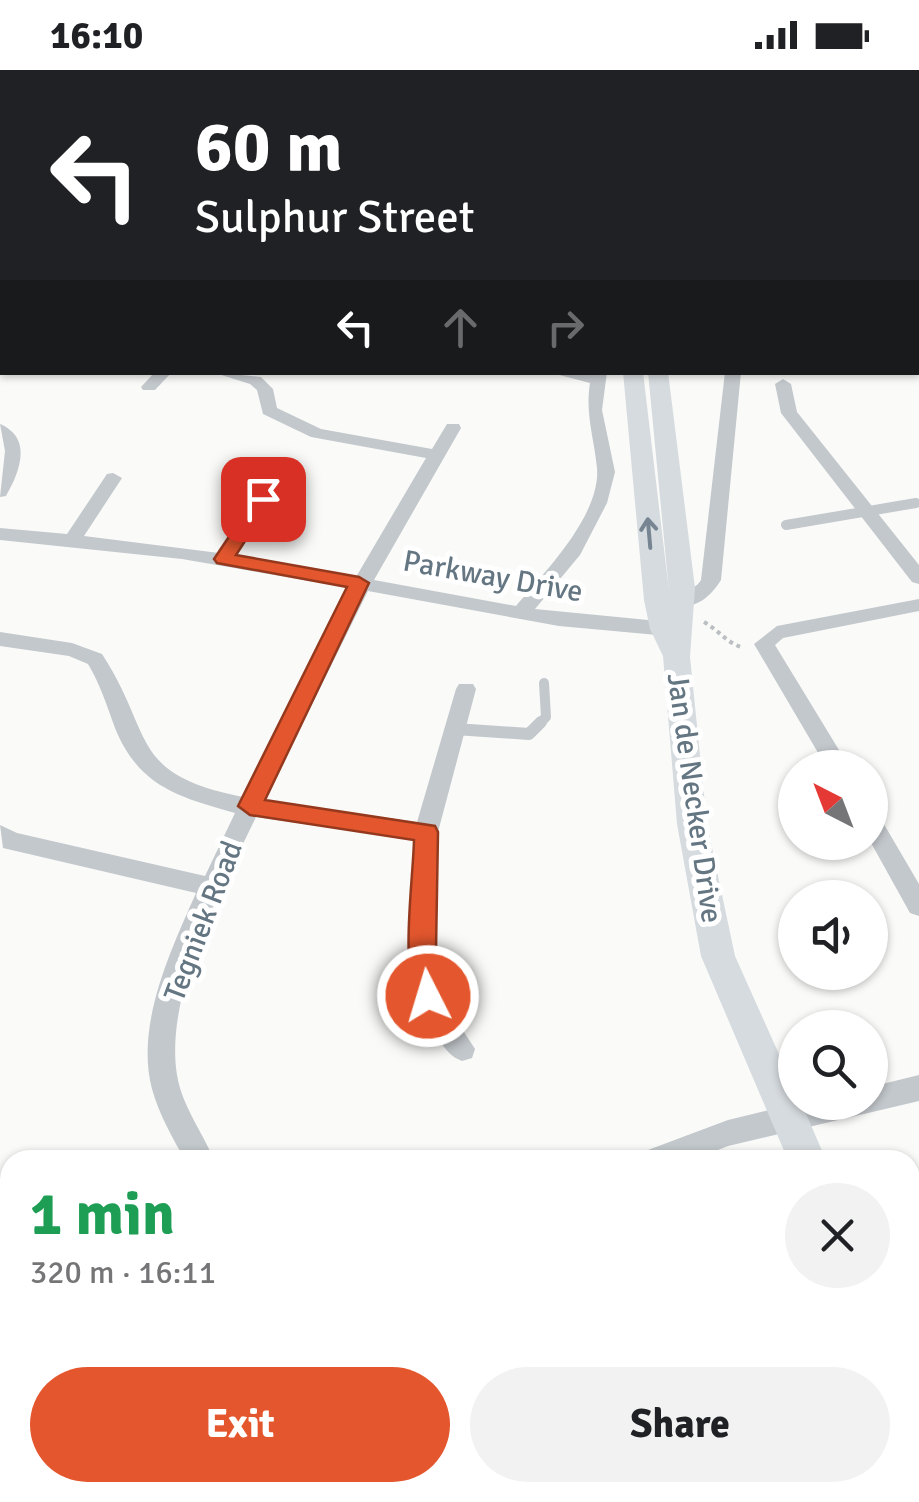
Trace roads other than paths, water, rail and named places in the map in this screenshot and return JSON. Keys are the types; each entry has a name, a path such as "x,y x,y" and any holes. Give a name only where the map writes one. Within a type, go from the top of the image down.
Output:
{"main road":[{"name":"Jan de Necker Drive","path":"632,375 650,553 677,628"},
{"name":"Jan de Necker Drive","path":"658,375 692,824 718,956 778,1097"},
{"name":"Jan de Necker Drive","path":"788,1120 802,1150"}],"street":[{"path":"150,387 162,375"},
{"path":"232,375 255,380 266,389 269,411 317,432 436,456"},
{"path":"677,628 711,580 734,375"},
{"path":"521,614 573,552 598,503 606,472 594,410 599,376"},
{"path":"783,384 789,412 919,578"},
{"name":"Tegniek Road","path":"195,1150 166,1095 162,1063 173,989 211,887 359,583 453,428"},
{"path":"0,429 10,438 14,463 0,492"},
{"path":"73,539 113,478"},
{"path":"224,559 263,499"},
{"name":"Parkway Drive","path":"0,534 73,539 224,559 521,614 677,628"},
{"path":"828,750 764,648 766,641 776,634 919,605"},
{"path":"0,639 91,656 103,672 136,751 157,776 192,792 250,806 426,832"},
{"path":"462,1049 441,1023 428,996 423,950 426,832 466,689"},
{"path":"0,834 11,841 211,887"},
{"path":"888,852 919,906"},
{"path":"888,1096 919,1088"},
{"path":"684,1150 728,1133 788,1120"}],"lane":[{"path":"786,525 916,503"},
{"path":"455,729 529,734 546,716 544,683"}]}
